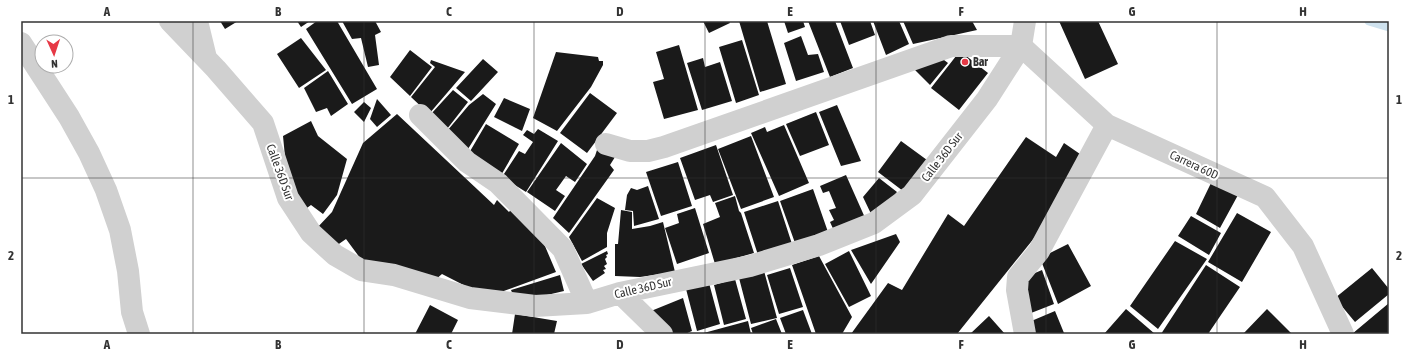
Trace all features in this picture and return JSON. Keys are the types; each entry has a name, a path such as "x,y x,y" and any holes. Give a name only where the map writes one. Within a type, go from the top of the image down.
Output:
{"street":[{"path":"170,21 206,59"},
{"path":"197,21 206,59"},
{"path":"606,144 630,151 648,151 664,147 951,46 1021,46 1024,21"},
{"path":"21,43 69,117 90,153 106,190 120,230 128,271 132,312 139,334"},
{"name":"Calle 36D Sur","path":"206,59 262,123 288,198 311,233 335,255 361,270 394,275 470,298 535,306 587,303 620,293 750,266 819,245 874,223 912,195 987,99 1021,46"},
{"name":"Carrera 60D","path":"1021,46 1107,125 1265,197 1303,246 1344,334"},
{"path":"420,115 467,162 498,183 563,248 587,303"},
{"path":"1025,334 1017,290 1018,277 1039,251 1107,125"},
{"path":"620,293 662,334"}],"building":[{"path":"220,21 238,21 225,29"},
{"path":"297,21 310,21 301,27"},
{"path":"317,21 337,21 377,89 352,104 306,29"},
{"path":"342,21 375,21 381,32 375,35 379,65 368,67 361,38 352,39"},
{"path":"703,21 729,21 730,23 709,33"},
{"path":"739,21 767,21 786,84 760,92"},
{"path":"784,21 803,21 805,27 788,33"},
{"path":"808,21 835,21 853,68 830,77"},
{"path":"840,21 870,21 875,35 849,45"},
{"path":"873,21 899,21 909,44 886,55"},
{"path":"903,21 972,21 977,30 913,44"},
{"path":"1059,21 1098,21 1118,64 1085,79"},
{"path":"801,36 808,55 818,54 824,72 796,81 784,43"},
{"path":"301,38 326,70 299,88 277,54"},
{"path":"742,40 759,95 736,103 719,47"},
{"path":"679,45 698,110 664,119 653,82 664,79 656,52"},
{"path":"410,50 432,67 410,96 390,77"},
{"path":"960,51 988,73 959,110 931,88"},
{"path":"556,52 598,57 599,61 603,61 603,65 591,87 557,131 533,118"},
{"path":"940,57 948,63 930,85 914,69"},
{"path":"703,58 705,67 720,62 732,101 702,110 687,63"},
{"path":"483,59 498,72 471,101 456,88"},
{"path":"431,60 465,72 429,114 411,97 435,67 430,63"},
{"path":"328,71 348,104 331,116 327,108 316,112 304,88"},
{"path":"453,90 468,102 447,129 431,114"},
{"path":"590,93 617,113 587,153 560,133"},
{"path":"483,94 496,104 468,149 447,131 469,105"},
{"path":"504,98 530,109 522,131 494,117"},
{"path":"377,99 391,115 377,127 370,119"},
{"path":"364,102 371,108 364,122 354,112"},
{"path":"837,105 861,161 841,166 819,112"},
{"path":"816,112 829,145 800,156 786,124"},
{"path":"397,114 494,205 497,200 509,212 513,207 539,232 556,272 487,297 442,274 435,280 363,262 346,239 333,248 316,229 332,212 363,143"},
{"path":"311,121 318,136 347,159 337,195 323,214 311,205 304,210 286,167 283,136"},
{"path":"486,124 519,144 500,177 469,153"},
{"path":"784,125 809,183 779,196 751,133 765,127 767,132"},
{"path":"538,129 558,141 526,192 502,177 519,151 525,154 533,142 523,135 527,130 534,134"},
{"path":"751,136 774,197 741,209 718,149"},
{"path":"1026,137 1056,157 1064,143 1080,154 1039,232 957,334 851,334 888,283 902,290 948,214 964,226"},
{"path":"901,141 927,160 903,191 878,172"},
{"path":"561,143 587,164 575,182 566,176 556,190 565,196 555,211 527,192"},
{"path":"716,145 733,195 713,202 710,195 695,200 680,158"},
{"path":"598,147 615,157 610,165 614,170 569,233 553,218 595,156"},
{"path":"678,162 692,206 661,216 646,172"},
{"path":"846,175 866,220 835,233 830,222 834,220 829,210 836,208 829,191 823,193 820,186"},
{"path":"879,178 897,192 878,216 873,218 863,197"},
{"path":"1211,183 1238,195 1220,228 1196,214"},
{"path":"648,186 659,219 634,226 633,211 625,210 627,195 631,188 637,190"},
{"path":"813,189 828,232 795,243 780,201"},
{"path":"735,196 754,253 715,264 703,224 720,217 715,203"},
{"path":"597,198 615,208 607,233 607,247 582,261 569,237"},
{"path":"778,201 792,244 758,255 744,212"},
{"path":"695,208 709,253 677,264 665,228 679,223 677,214"},
{"path":"621,210 632,212 632,229 663,222 675,272 640,277 615,276 615,244 618,244"},
{"path":"1237,213 1271,232 1242,282 1208,262"},
{"path":"1191,216 1221,233 1209,255 1178,236"},
{"path":"896,234 900,242 871,284 851,250"},
{"path":"1175,241 1207,259 1158,329 1130,306"},
{"path":"1068,244 1091,286 1058,304 1040,258"},
{"path":"607,251 608,254 606,255 607,257 605,259 607,264 604,266 606,269 603,270 605,273 593,281 581,264"},
{"path":"849,251 871,296 849,307 825,264"},
{"path":"819,256 852,317 842,334 816,334 792,265"},
{"path":"1206,265 1240,287 1208,334 1161,334"},
{"path":"790,268 803,307 779,314 767,275"},
{"path":"1372,268 1389,289 1389,294 1355,322 1335,298"},
{"path":"1042,270 1054,304 1026,315 1028,276"},
{"path":"764,271 777,318 751,324 739,278"},
{"path":"560,275 564,291 547,295 513,295 511,290"},
{"path":"735,279 746,319 724,325 714,285"},
{"path":"709,283 720,324 697,331 686,289"},
{"path":"683,298 692,331 685,334 673,334 651,311"},
{"path":"1389,303 1389,334 1352,334"},
{"path":"430,305 458,320 451,334 415,334"},
{"path":"1126,309 1155,334 1104,334"},
{"path":"1267,309 1292,334 1243,334"},
{"path":"803,310 812,334 786,334 780,318"},
{"path":"1055,311 1064,333 1034,334 1029,322"},
{"path":"515,314 557,321 554,334 512,334"},
{"path":"989,316 1005,334 970,334"},
{"path":"776,319 782,334 753,334 751,328"},
{"path":"748,321 751,334 700,334"}],"waterway":[{"path":"1369,21 1389,27"}],"place":[{"name":"Bar","path":"965,62"}]}
